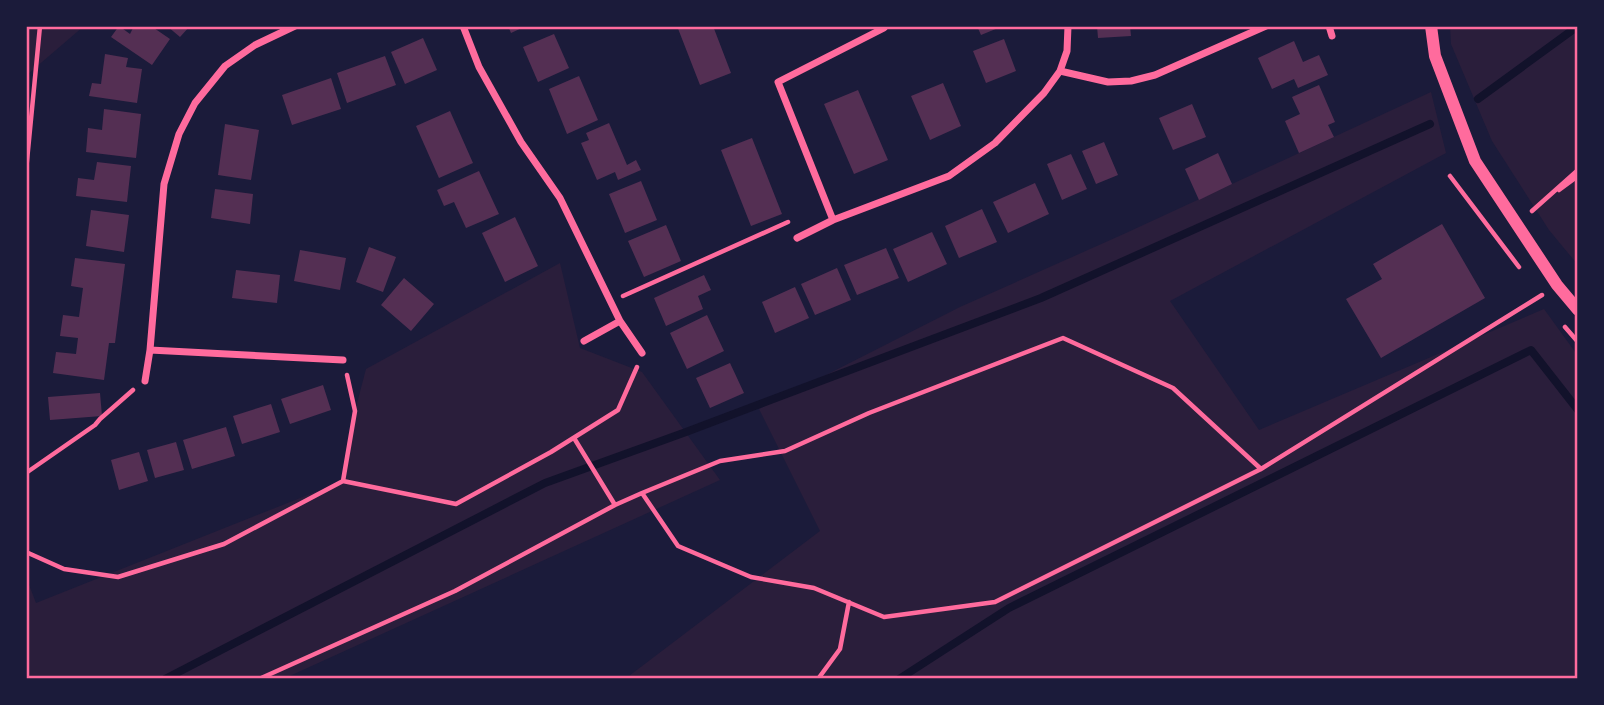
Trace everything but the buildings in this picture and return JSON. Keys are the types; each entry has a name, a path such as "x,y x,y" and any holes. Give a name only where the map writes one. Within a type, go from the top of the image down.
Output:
{"street":[{"path":"145,380 150,351 163,184 179,134 195,103 225,66 255,45 295,26"},
{"path":"463,26 479,67 521,142 560,198 620,321 642,353"},
{"path":"797,238 833,220 949,176 995,143 1044,93 1060,71 1067,51 1068,26"},
{"path":"1060,71 1108,82 1131,81 1155,75 1266,26"},
{"path":"1329,26 1332,36"},
{"path":"1430,26 1435,57 1475,161 1557,285 1578,310"},
{"path":"833,220 778,82 884,28"},
{"path":"584,341 620,321"},
{"path":"150,351 343,360"}],"path":[{"path":"26,171 40,26"},
{"path":"1517,226 1578,170"},
{"path":"1450,176 1524,274"},
{"path":"1536,207 1578,176"},
{"path":"611,302 789,222"},
{"path":"642,493 678,546 751,577 814,588 884,617 995,602 1261,469 1557,285"},
{"path":"1540,296 1548,305"},
{"path":"1563,324 1578,342"},
{"path":"260,679 454,591 642,493 720,461 785,451 869,413 1063,338 1173,388 1261,469"},
{"path":"26,552 64,569 118,577 224,544 343,481 456,504 551,452 618,410 642,353"},
{"path":"343,360 355,411 343,481"},
{"path":"26,473 95,425 145,380"},
{"path":"26,435 26,463"},
{"path":"574,438 615,505"},
{"path":"818,679 840,649 849,602"}],"shaded area":[{"path":"26,26 84,26 28,74 26,106"},
{"path":"1450,26 1578,26 1578,265 1549,230 1492,141 1451,44"},
{"path":"1431,92 1446,153 1170,301 1259,430 1544,309 1578,356 1578,679 625,679 820,531 759,409 960,307"},
{"path":"560,263 580,348 642,372 720,480 283,679 26,679 26,577 36,603 343,481 355,411 366,369"}],"waterway":[{"path":"1478,99 1578,26"},
{"path":"165,679 545,483 1041,298 1430,124"},
{"path":"899,679 1009,608 1531,350 1578,410"}]}
